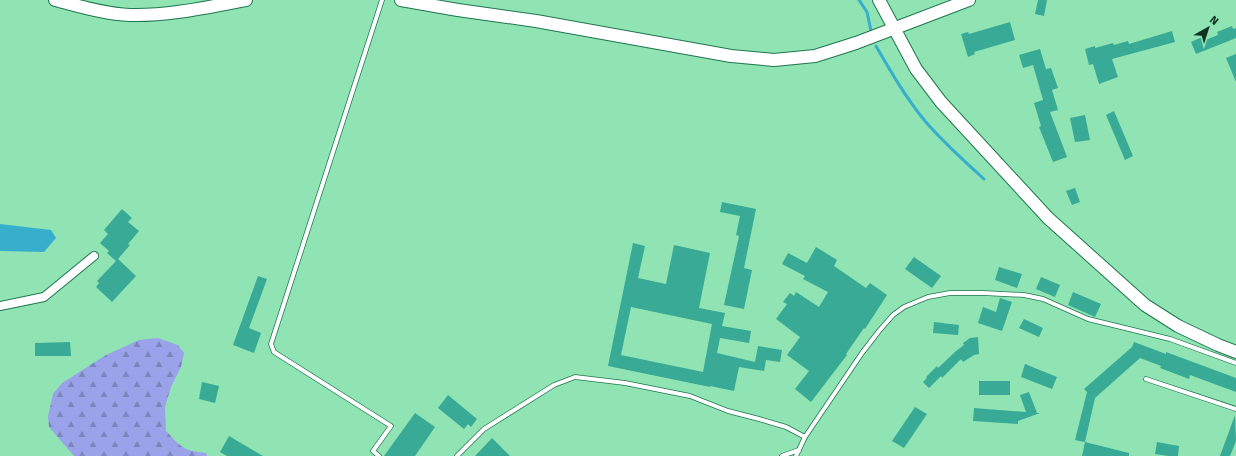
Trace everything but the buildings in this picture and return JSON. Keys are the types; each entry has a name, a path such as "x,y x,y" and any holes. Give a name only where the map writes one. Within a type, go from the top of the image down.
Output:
{"street":[{"path":"55,0 102,11 130,14 158,14 246,0"},
{"path":"401,0 536,21 732,56 774,60 815,56 895,29 969,0"},
{"path":"879,0 916,69 941,102 1048,218 1145,305 1178,326 1236,352"},
{"path":"0,306 44,297 94,256"}],"lane":[{"path":"379,456 373,451 391,426 274,352 271,344 382,0"},
{"path":"796,456 805,437 862,353 893,315 904,307 928,297 950,293 983,293 1024,295 1043,299 1088,320 1170,339 1236,363"},
{"path":"457,456 484,429 554,385 576,377 625,383 690,396 728,411 786,427 805,437"},
{"path":"1146,379 1236,409"},
{"path":"782,456 799,450"}],"green space":[{"path":"158,338 178,345 184,353 181,367 171,387 165,407 166,431 183,447 193,451 206,453 207,456 74,456 49,427 48,416 53,394 62,383 106,355 139,340"}],"shaded area":[{"path":"0,224 51,230 56,238 44,252 0,251"}],"waterway":[{"path":"859,0 867,12 871,31"},
{"path":"876,46 905,94 925,121 946,144 984,179"}]}
